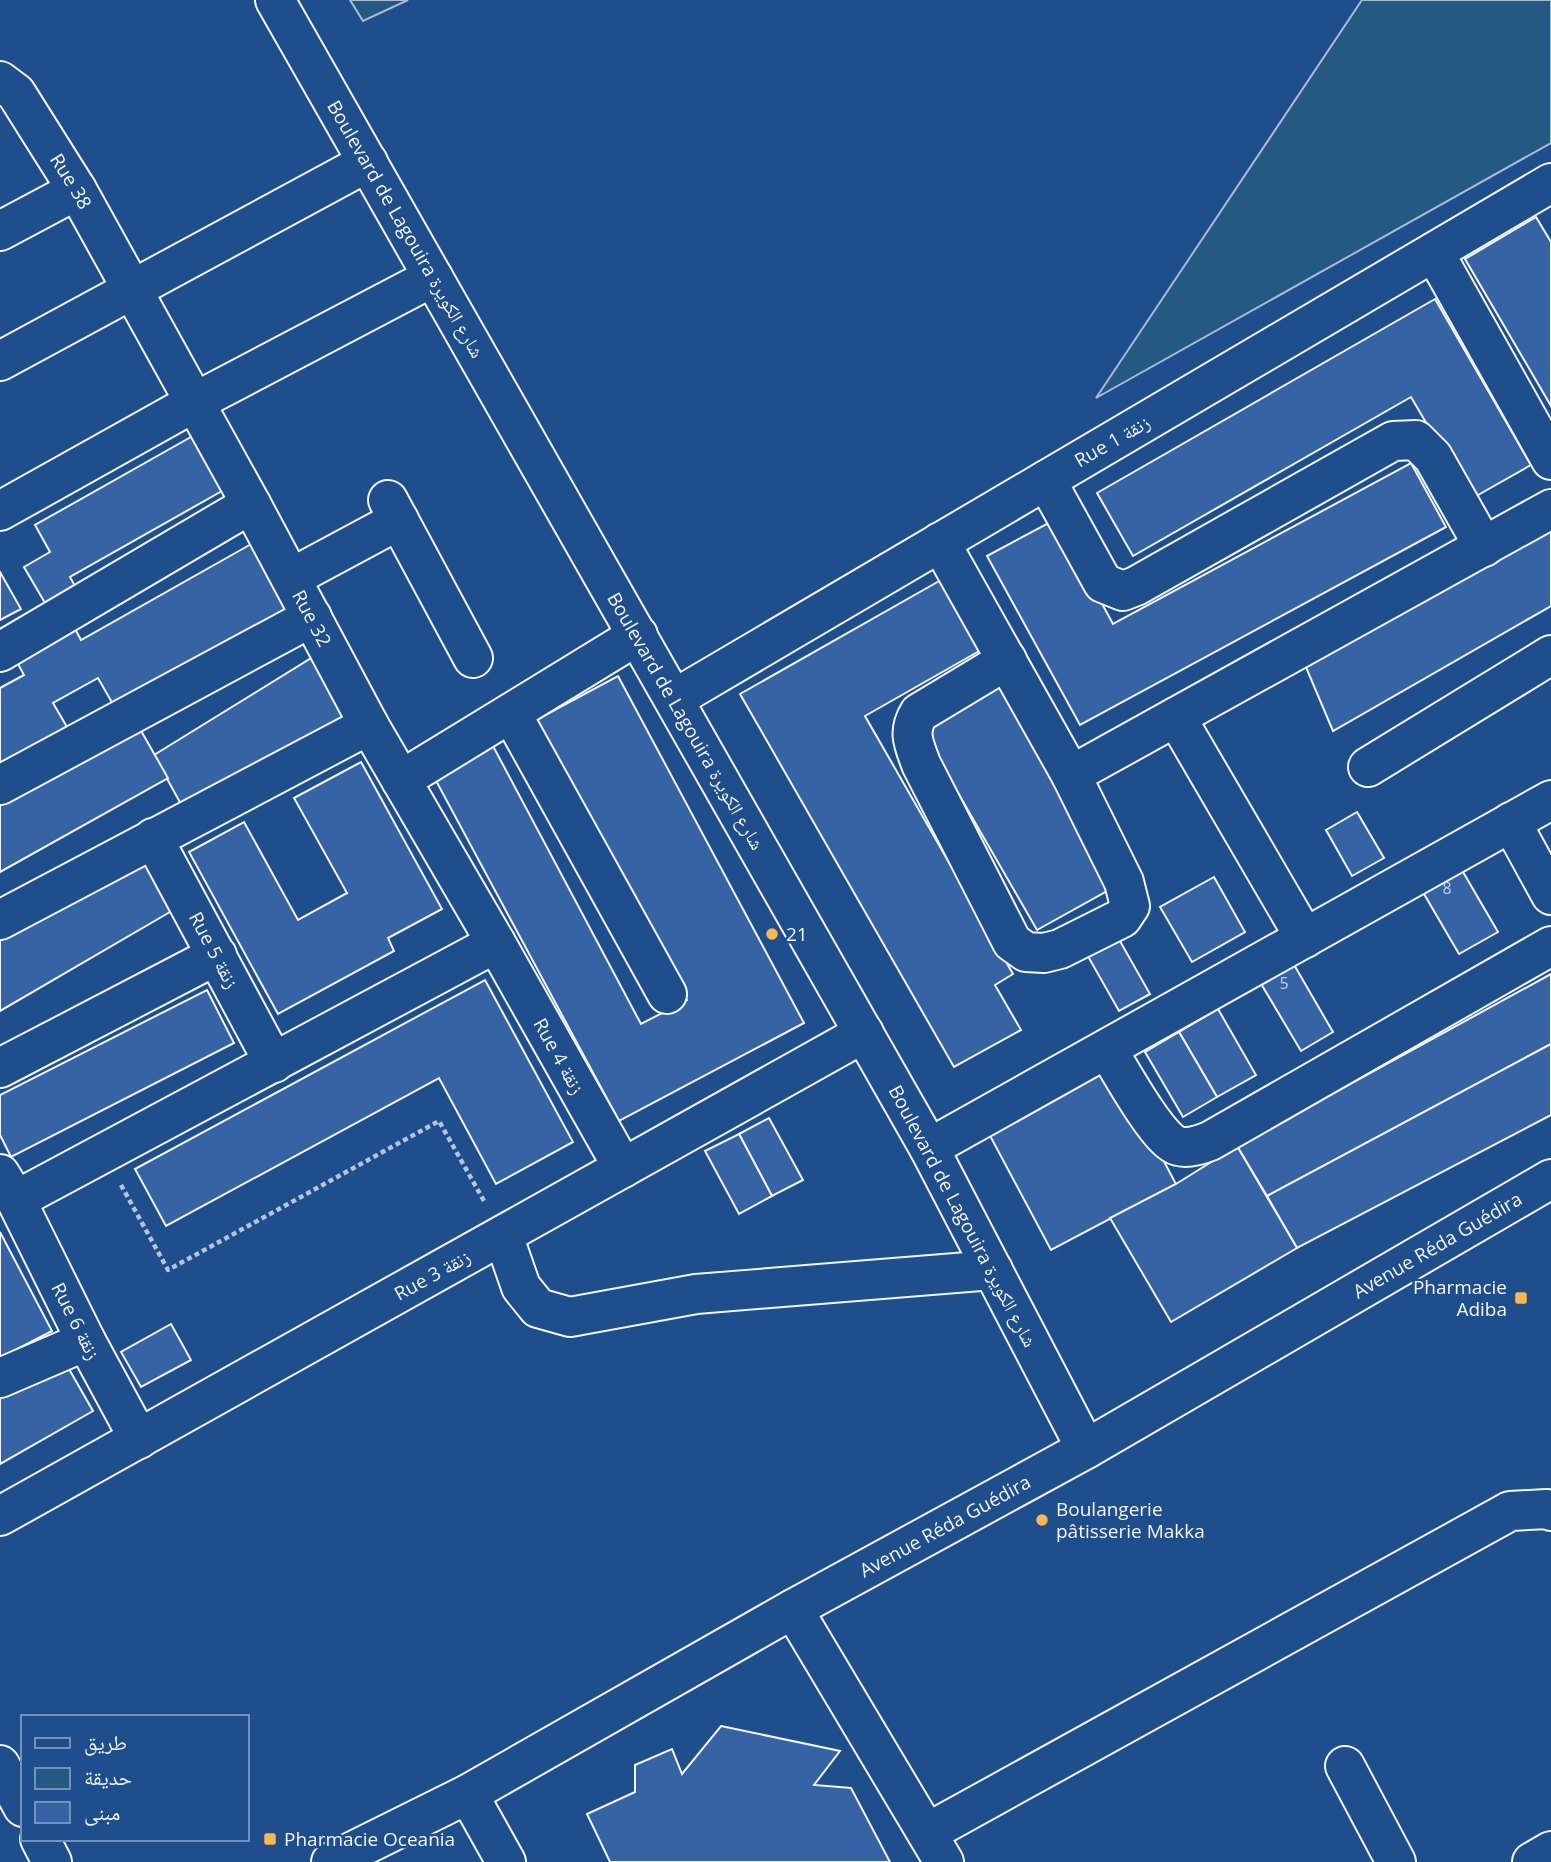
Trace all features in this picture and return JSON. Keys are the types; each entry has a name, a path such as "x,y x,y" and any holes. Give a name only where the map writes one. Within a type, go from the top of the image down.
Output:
{"street":[{"name":"Boulevard de Lagouira شارع الكويرة","path":"275,0 929,1148 1086,1449"},
{"name":"Rue 38","path":"0,81 16,93 77,190 132,290"},
{"path":"0,361 368,162"},
{"path":"0,232 77,190"},
{"name":"Rue 1 زنقة","path":"674,699 1434,252 1548,193"},
{"path":"1434,252 1551,460"},
{"path":"0,512 195,402 433,277"},
{"name":"Rue 32","path":"132,290 251,504 369,725 496,943"},
{"path":"1046,480 1103,583 1123,591 1393,441 1416,440 1433,457 1484,547"},
{"path":"0,653 251,504"},
{"path":"1070,775 1551,509"},
{"path":"291,578 393,510 473,659"},
{"path":"940,542 1007,660 1070,775 1124,882 1130,906 1122,918 1060,949 1044,953 1026,953 1012,942 921,764 912,739 913,723 919,713 1007,660"},
{"path":"0,785 312,617"},
{"path":"401,780 638,635"},
{"path":"1368,767 1551,655"},
{"path":"511,713 667,994"},
{"path":"1175,717 1305,938"},
{"path":"0,920 369,725"},
{"path":"929,1148 1551,800"},
{"path":"1511,822 1551,895"},
{"name":"Rue 5 زنقة","path":"153,838 274,1062"},
{"path":"8,1187 103,1154 496,943"},
{"name":"Rue 4 زنقة","path":"496,943 623,1168"},
{"path":"1107,1049 1161,1135 1176,1146 1194,1147 1210,1142 1551,946"},
{"path":"0,1068 217,955"},
{"name":"Rue 3 زنقة","path":"0,1516 864,1033"},
{"name":"Avenue Réda Guédira","path":"331,1862 468,1794 793,1609 1086,1449 1551,1179"},
{"name":"Rue 6 زنقة","path":"8,1187 139,1439"},
{"path":"503,1235 522,1287 538,1307 570,1317 696,1294 993,1270"},
{"path":"0,1378 86,1341"},
{"path":"793,1609 936,1848 1510,1511 1551,1511"},
{"path":"0,1765 21,1803"},
{"path":"1345,1766 1396,1862"},
{"path":"468,1794 506,1862"},
{"path":"41,1841 52,1862"},
{"path":"1532,1862 1551,1851"}],"path":[{"path":"103,1154 168,1270 439,1121 503,1235"}],"green space":[{"path":"350,0 408,0 363,21"},
{"path":"1362,0 1551,0 1551,143 1096,398"}],"building":[{"path":"1536,217 1551,242 1551,406 1465,259"},
{"path":"1435,299 1531,465 1471,499 1411,397 1133,556 1097,493"},
{"path":"198,433 229,487 70,577 75,586 45,603 24,567 50,552 35,525"},
{"path":"1411,463 1446,527 1080,725 987,556 1056,519 1113,624"},
{"path":"1551,531 1551,606 1333,731 1305,665"},
{"path":"253,543 289,608 114,706 98,678 53,703 67,727 0,765 0,688 24,675 12,653 71,621 81,640"},
{"path":"0,572 21,609 0,620"},
{"path":"941,580 981,650 865,716 1013,974 995,985 1021,1030 954,1067 740,694"},
{"path":"321,652 357,727 182,806 154,755"},
{"path":"618,676 804,1023 619,1121 434,777 493,746 641,1024 687,1000 536,720"},
{"path":"998,682 1116,886 1037,930 920,727"},
{"path":"136,722 168,778 0,872 0,798"},
{"path":"361,762 442,909 388,938 394,951 278,1014 189,852 244,822 298,920 347,893 294,798"},
{"path":"1357,812 1384,858 1352,876 1326,830"},
{"path":"149,848 182,905 0,1011 0,934"},
{"path":"1459,865 1498,932 1459,954 1420,887"},
{"path":"1214,877 1245,932 1192,962 1160,907"},
{"path":"1112,927 1150,994 1119,1011 1081,944"},
{"path":"1293,963 1333,1032 1301,1051 1260,982"},
{"path":"1551,974 1551,1044 1267,1196 1237,1146"},
{"path":"485,980 573,1142 496,1184 439,1078 166,1226 135,1169"},
{"path":"207,990 234,1043 11,1157 0,1135 0,1095"},
{"path":"1218,1009 1256,1075 1217,1097 1179,1032"},
{"path":"1179,1032 1217,1097 1183,1117 1145,1052"},
{"path":"1551,1044 1551,1115 1297,1248 1267,1196"},
{"path":"1113,1066 1176,1184 1051,1250 988,1132"},
{"path":"769,1118 803,1180 772,1196 739,1134"},
{"path":"739,1134 772,1196 739,1214 705,1151"},
{"path":"1237,1146 1297,1248 1171,1322 1110,1218 1176,1184"},
{"path":"0,1232 52,1331 0,1358"},
{"path":"171,1324 191,1360 141,1387 121,1352"},
{"path":"65,1362 93,1411 0,1464 0,1399"},
{"path":"721,1726 840,1751 814,1785 851,1788 890,1862 610,1862 587,1814 635,1792 635,1765 672,1749 682,1774"}],"place":[{"name":"21","path":"772,934"},
{"name":"Pharmacie Adiba","path":"1521,1298"},
{"name":"Boulangerie pâtisserie Makka","path":"1042,1520"},
{"name":"Pharmacie Oceania","path":"270,1839"}]}
